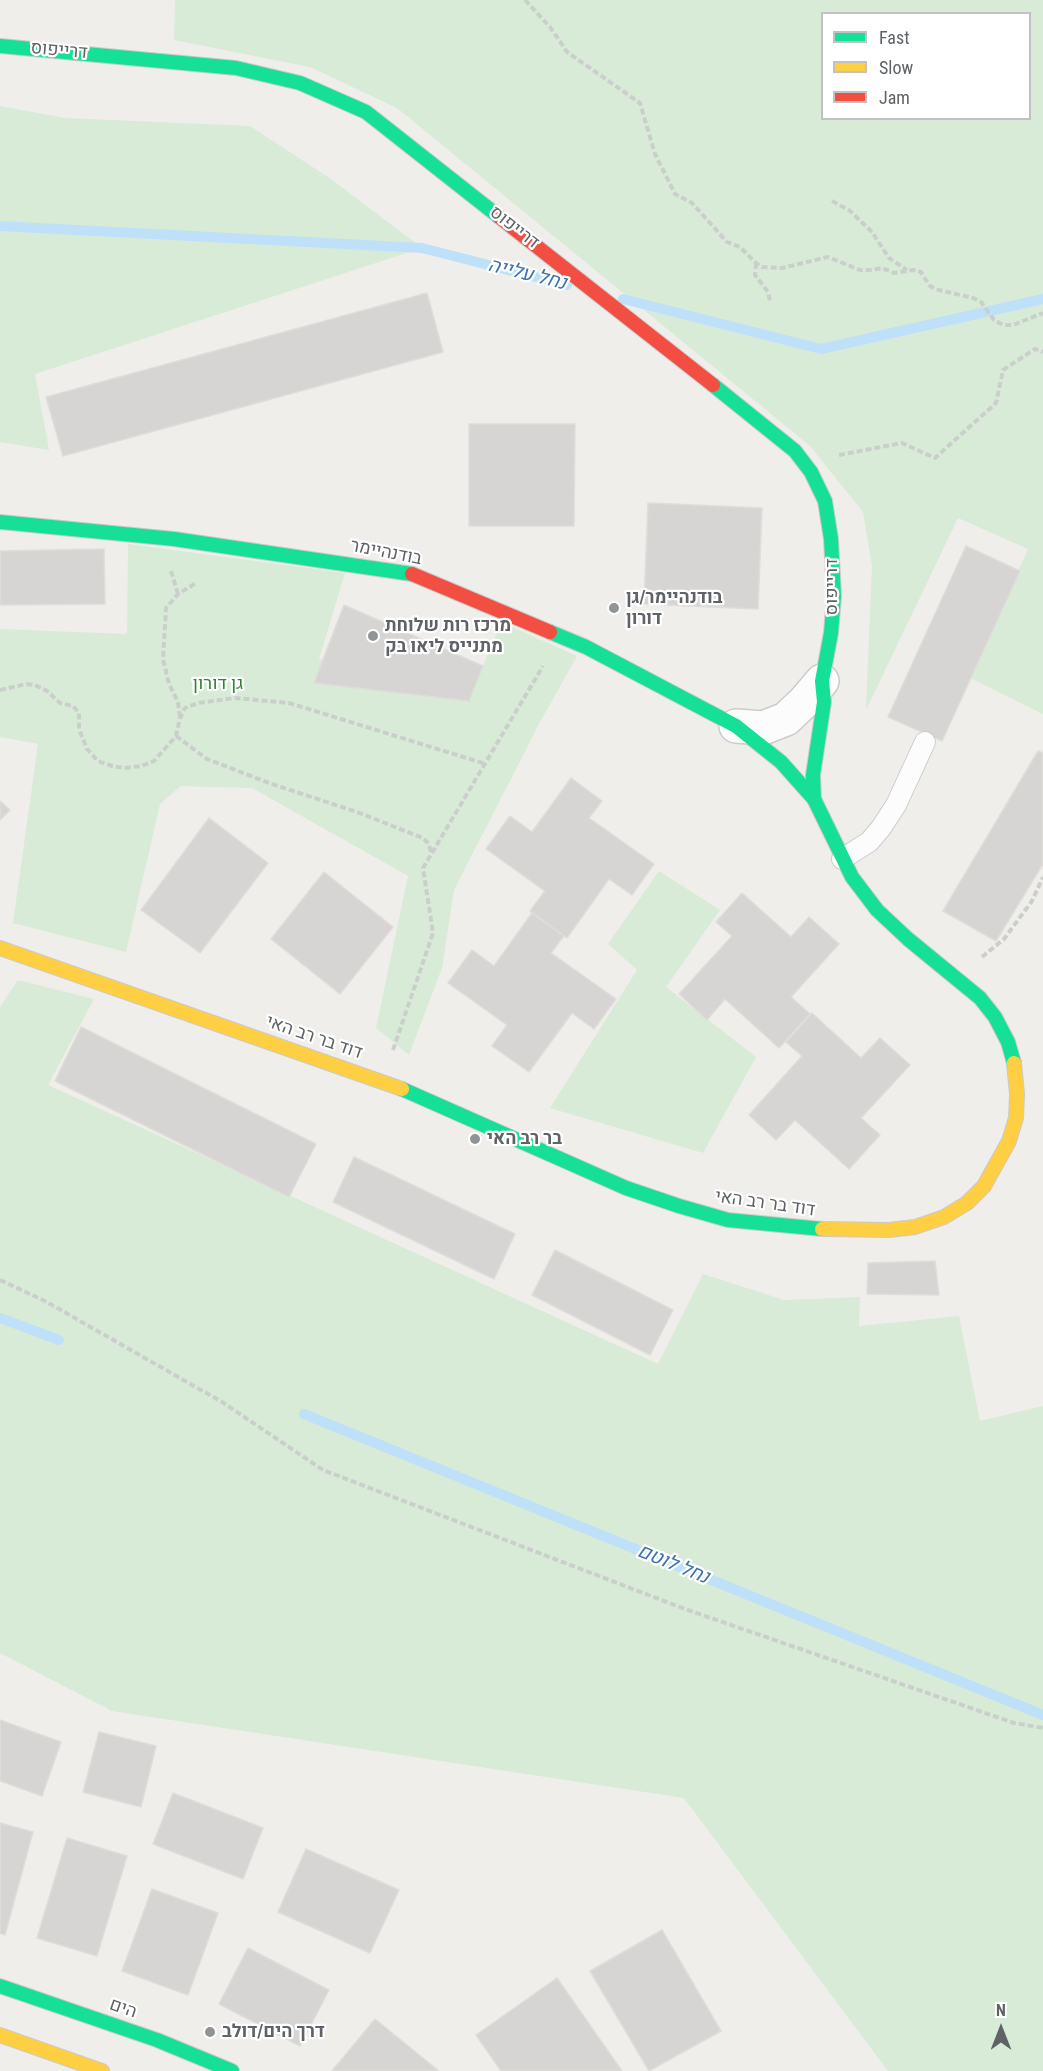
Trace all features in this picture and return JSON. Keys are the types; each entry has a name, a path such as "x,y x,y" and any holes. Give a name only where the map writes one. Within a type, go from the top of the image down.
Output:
{"street":[{"name":"דרייפוס","path":"0,46 236,68 300,83 366,112 795,451 811,472 825,501 832,550 834,596 831,633 822,681 824,702 813,775 814,799"},
{"name":"בודנהיימר","path":"0,522 167,538 414,574 585,647 736,726"},
{"path":"736,726 764,728 786,719 822,681"},
{"name":"דוד בר רב האי","path":"0,948 386,1082 626,1188 728,1220 807,1229 889,1230 915,1227 944,1217 967,1203 984,1185 997,1166 1009,1141 1016,1118 1017,1094 1015,1068 1008,1042 995,1017 980,998 908,939 877,910 842,859 814,799 781,762 736,726"},
{"name":"הים","path":"0,1986 158,2040 232,2071"},
{"path":"0,2035 102,2071"}],"lane":[{"path":"842,859 869,842 881,828 896,806 925,742"}],"path":[{"path":"525,0 550,27 567,52 640,102 655,153 675,194 692,203 727,242 740,247 762,267 782,268 828,257 860,270 882,268 894,273 907,270 921,272 929,285 935,289 981,302 994,320 1003,325 1013,325 1043,313"},
{"path":"832,201 849,210 872,232 889,258 907,270"},
{"path":"756,263 755,275 768,292 770,301"},
{"path":"811,472 838,455 902,443 935,458 996,403 1003,370 1035,350 1043,352"},
{"path":"180,718 178,702 169,684 163,659 166,608 178,594 196,583"},
{"path":"392,1054 433,933 423,868 561,636"},
{"path":"0,690 26,684 36,685 60,703 73,706 79,713 80,729 87,749 98,761 124,768 141,766 154,761 176,736 185,708 235,698 290,703 486,764"},
{"path":"176,736 207,759 423,838 428,843 432,854"},
{"path":"956,978 1004,939 1032,901 1043,877"},
{"path":"0,1280 45,1301 222,1402 323,1470 684,1609 1014,1723 1043,1728"}],"green space":[{"path":"175,0 1043,0 1043,714 970,678 1028,549 958,518 866,710 872,566 863,512 809,445 397,108 310,67 174,40"},
{"path":"0,106 65,118 250,126 331,179 422,248 35,374 49,450 0,442"},
{"name":"גן דורון","path":"128,544 345,573 319,659 469,701 501,622 577,656 539,724 454,890 442,968 409,1055 376,1028 408,876 252,788 181,786 160,804 126,952 13,923 38,744 0,737 0,629 127,634"},
{"path":"659,871 720,910 666,987 756,1057 703,1153 550,1108 637,970 608,944"},
{"path":"18,980 94,999 48,1085 658,1364 703,1274 784,1300 860,1297 859,1326 959,1316 980,1421 1043,1406 1043,2071 888,2071 684,1798 112,1711 0,1653 0,1007"}],"building":[{"path":"427,293 443,352 63,456 46,397"},
{"path":"469,424 575,424 574,526 469,526"},
{"path":"648,503 762,508 758,609 644,604"},
{"path":"966,546 1020,571 942,741 888,717"},
{"path":"104,549 105,604 0,605 0,551"},
{"name":"מרכז רות שלוחת מתנייס ליאו בק","path":"344,605 483,666 469,701 314,683"},
{"path":"1038,751 1043,753 1043,864 996,941 943,911"},
{"path":"571,778 602,801 589,818 654,864 632,895 609,879 567,938 530,911 545,891 486,849 510,816 532,832"},
{"path":"0,801 10,810 0,820"},
{"path":"209,818 268,863 200,953 141,910"},
{"path":"324,872 393,927 340,994 271,939"},
{"path":"742,893 791,937 809,917 839,944 791,997 810,1014 779,1048 725,999 707,1020 679,994 732,936 716,922"},
{"path":"532,913 564,936 551,953 616,999 594,1029 572,1013 529,1072 492,1046 507,1025 448,983 472,950 494,966"},
{"path":"812,1013 861,1058 880,1038 910,1065 861,1118 880,1135 849,1169 795,1120 776,1140 749,1115 802,1056 786,1042"},
{"path":"81,1027 316,1144 289,1197 55,1081"},
{"path":"354,1157 515,1234 494,1279 333,1202"},
{"path":"555,1250 673,1310 650,1355 532,1295"},
{"path":"935,1261 939,1295 867,1294 868,1263"},
{"path":"0,1720 61,1742 42,1796 0,1781"},
{"path":"99,1732 156,1746 141,1807 83,1792"},
{"path":"173,1793 263,1828 243,1879 153,1844"},
{"path":"0,1823 33,1832 5,1935 0,1933"},
{"path":"67,1838 127,1856 97,1956 37,1938"},
{"path":"306,1849 399,1890 370,1953 278,1912"},
{"path":"152,1889 218,1913 188,1995 122,1971"},
{"path":"662,1930 721,2031 649,2071 590,1971"},
{"path":"248,1948 329,1990 300,2046 219,2004"},
{"path":"557,1978 622,2071 501,2071 476,2035"},
{"path":"375,2019 439,2071 332,2071"}],"waterway":[{"name":"נחל עלייה","path":"0,226 422,248 567,285"},
{"name":"נחל עלייה","path":"623,299 821,349 1043,299"},
{"name":"נחל לוטם","path":"0,1318 59,1340"},
{"name":"נחל לוטם","path":"304,1414 1043,1715"}],"traffic: fast":[{"path":"0,46 236,68 300,83 366,112 498,216"},
{"path":"713,385 795,451 811,472 825,501 831,539 834,596 831,633 822,681 824,702 813,775 814,799"},
{"path":"0,522 174,539 412,574"},
{"path":"550,632 586,647 736,726 781,762 814,799 852,877 877,910 908,939 980,998 995,1017 1008,1042 1014,1063"},
{"path":"402,1089 626,1188 679,1206 728,1220 822,1229"},
{"path":"0,1986 157,2040 232,2071"}],"traffic: slow":[{"path":"0,948 402,1089"},
{"path":"822,1229 889,1230 915,1227 944,1217 967,1203 984,1186 1009,1141 1016,1118 1017,1094 1014,1063"},
{"path":"0,2035 102,2071"}],"traffic: jam":[{"path":"498,216 713,385"},
{"path":"412,574 550,632"}],"place":[{"name":"בודנהיימר/גן דורון","path":"614,608"},
{"name":"מרכז רות שלוחת מתנייס ליאו בק","path":"373,636"},
{"name":"בר רב האי","path":"475,1139"},
{"name":"דרך הים/דולב","path":"210,2032"}]}
